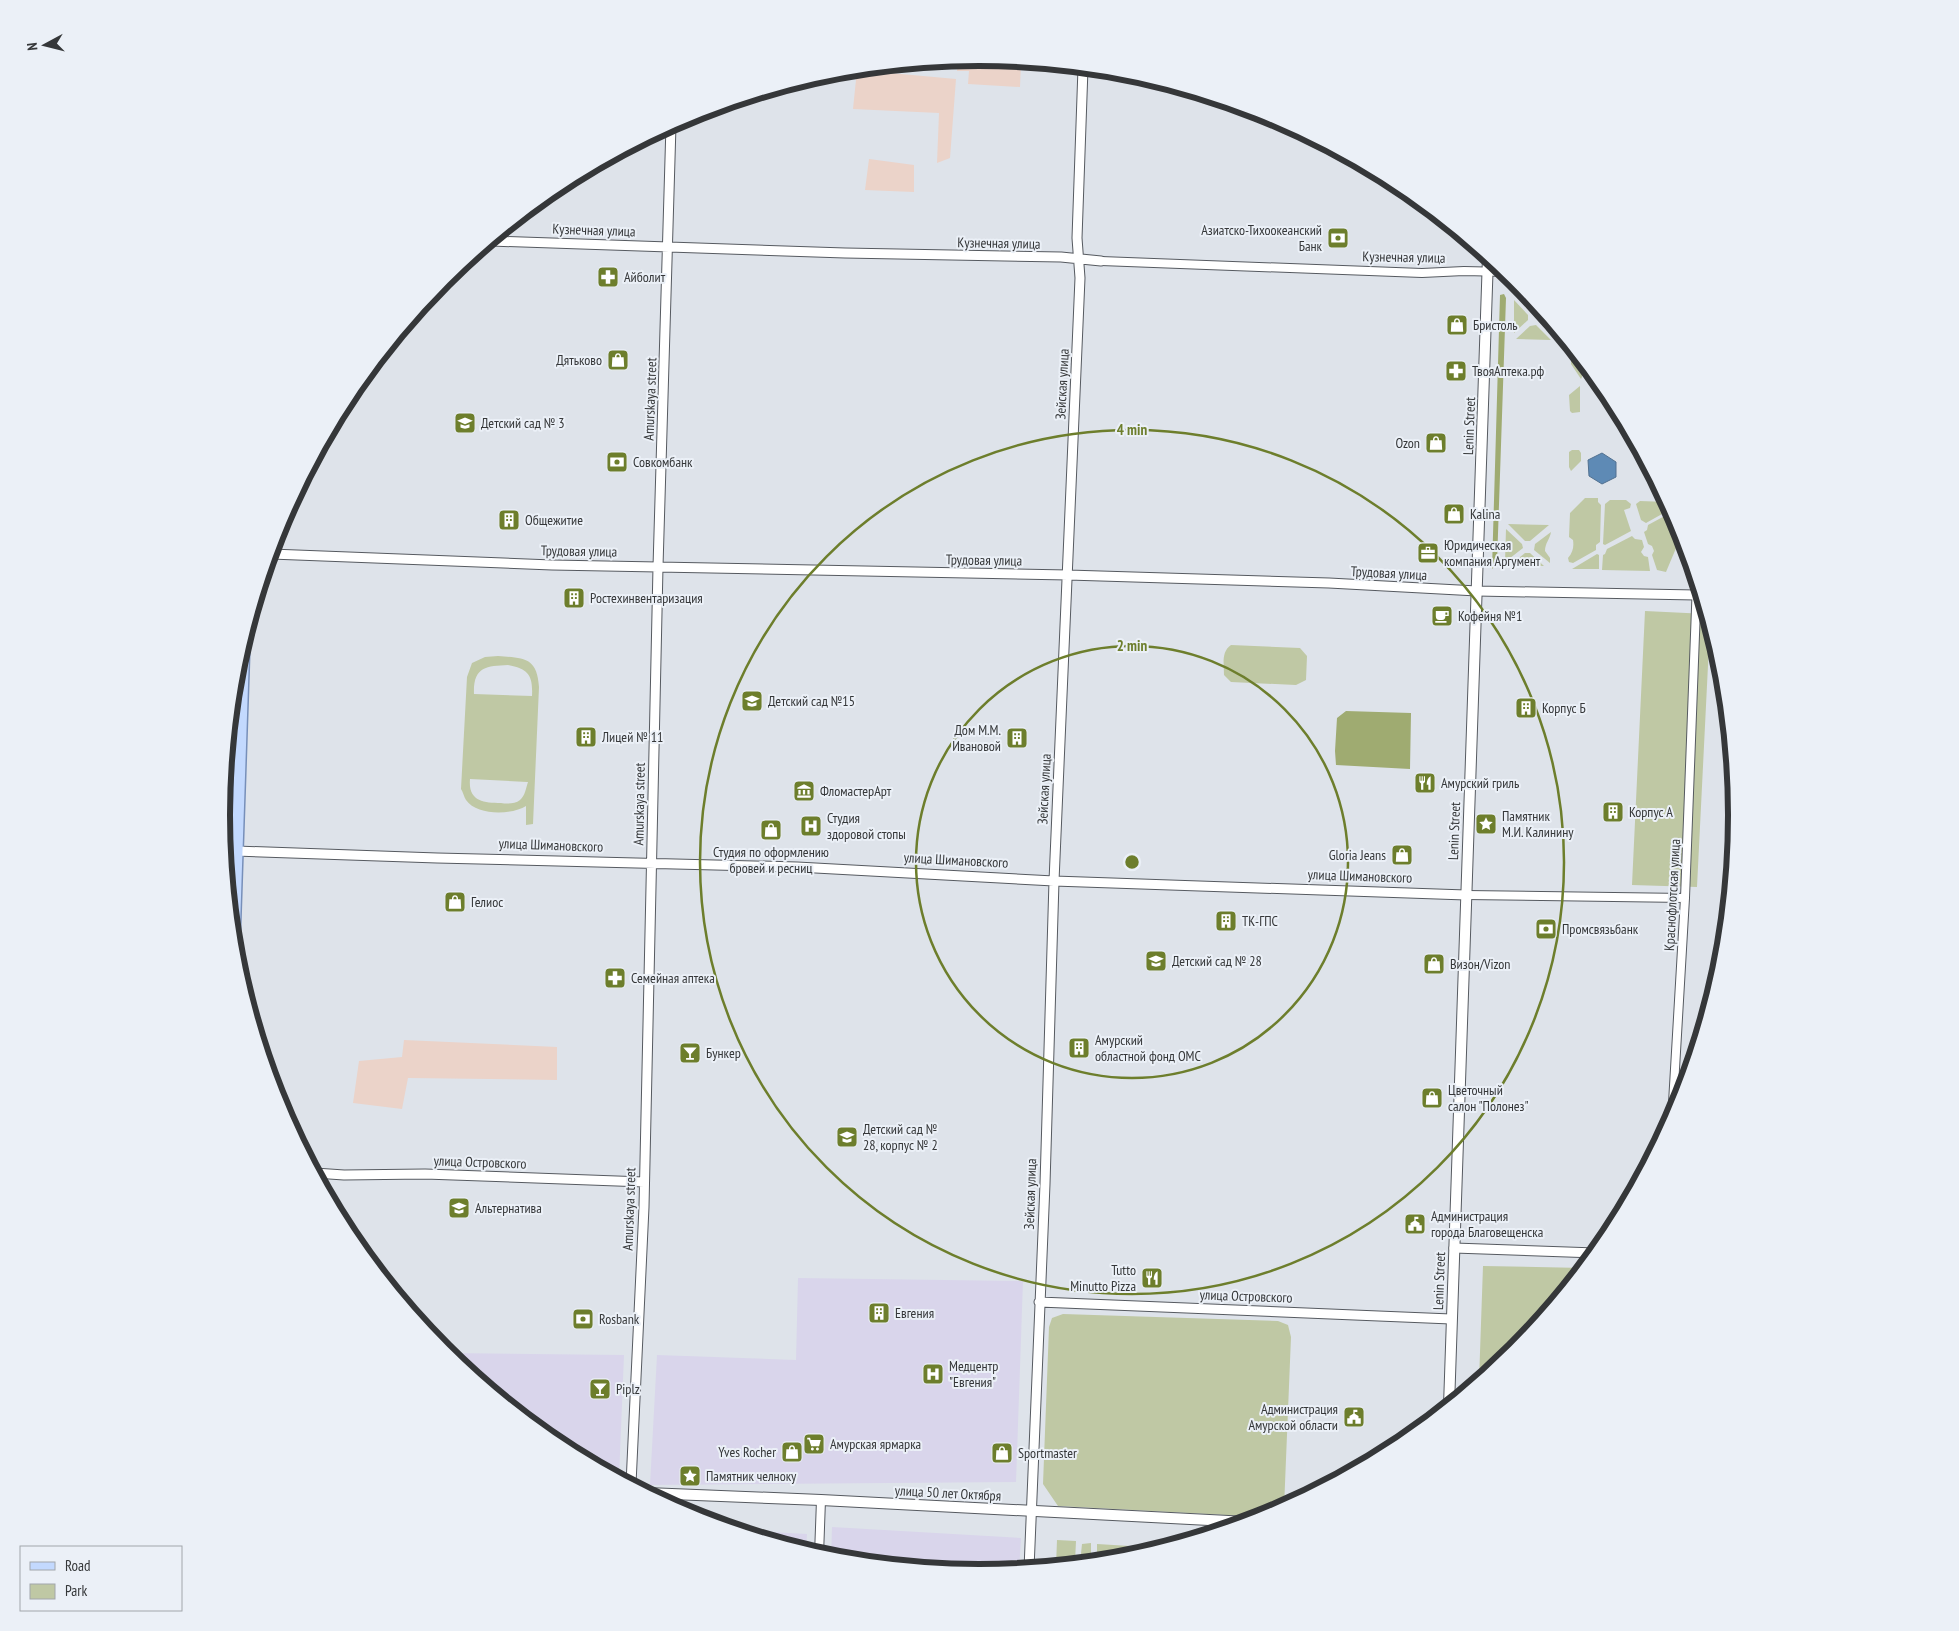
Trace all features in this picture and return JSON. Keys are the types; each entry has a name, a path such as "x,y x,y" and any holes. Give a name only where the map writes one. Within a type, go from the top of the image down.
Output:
{"main road":[{"name":"Lenin Street","path":"1449,1399 1488,266"},
{"path":"231,846 240,697"},
{"name":"улица 50 лет Октября","path":"662,1494 1231,1521"}],"street":[{"name":"Зейская улица","path":"1029,1563 1045,1184 1054,880 1080,260 1078,238 1083,74"},
{"name":"Amurskaya street","path":"631,1478 644,1182 658,567 671,133"},
{"name":"Кузнечная улица","path":"498,241 918,255 1061,257 1101,261 1422,273 1495,272"},
{"name":"Трудовая улица","path":"278,554 552,565 1068,575 1329,583 1477,591 1695,595"},
{"name":"Краснофлотская улица","path":"1673,1099 1685,898 1696,598"},
{"name":"улица Шимановского","path":"231,850 437,858 797,867 1054,880 1466,895 1685,898"},
{"name":"улица Островского","path":"322,1173 425,1174 644,1182"},
{"path":"1454,1248 1587,1254"},
{"name":"улица Островского","path":"1039,1302 1451,1318"},
{"path":"819,1547 822,1500"}],"shaded area":[{"path":"957,67 1021,68 1020,87 968,84 969,71 957,71"},
{"path":"886,73 956,79 950,158 937,163 939,113 853,109 856,77"},
{"path":"869,159 914,165 914,192 865,190"},
{"path":"404,1040 557,1047 557,1080 408,1078 402,1109 353,1103 359,1061 402,1057"},
{"path":"798,1278 1023,1281 1016,1482 650,1485 657,1355 796,1360"},
{"path":"458,1353 624,1355 619,1472 563,1438 523,1410 485,1379"},
{"path":"832,1527 1021,1538 1019,1563 980,1565 930,1563 882,1558 831,1550"},
{"path":"760,1531 807,1534 806,1544"}],"green space":[{"path":"1504,294 1506,298 1497,563 1492,569 1500,295"},
{"path":"1517,295 1534,312 1532,313"},
{"path":"1514,300 1528,315 1528,320 1514,333"},
{"path":"1536,325 1551,340 1516,339 1530,326"},
{"path":"1571,355 1582,370 1581,379 1571,364"},
{"path":"1580,386 1580,412 1572,413 1570,411 1569,395"},
{"path":"1579,450 1581,461 1571,471 1569,467 1569,452"},
{"path":"1585,498 1598,498 1598,502 1601,505 1600,542 1596,545 1596,550 1573,563 1569,562 1568,558 1572,552 1573,545 1573,540 1569,537 1570,513"},
{"path":"1610,500 1626,500 1631,504 1630,508 1624,510 1631,531 1605,545 1603,544 1605,504"},
{"path":"1640,501 1659,502 1664,513 1646,523 1641,520 1636,504"},
{"path":"1666,515 1672,529 1678,544 1666,572 1657,570 1652,555 1654,551 1652,546 1648,544 1644,532 1647,530 1648,525"},
{"path":"1508,524 1549,525 1530,541 1525,541"},
{"path":"1506,529 1522,544 1523,548 1505,562"},
{"path":"1551,532 1545,551 1550,558 1550,563 1534,550 1535,544"},
{"path":"1632,536 1635,539 1642,540 1644,547 1641,552 1644,556 1648,557 1650,571 1602,570 1603,555 1607,549"},
{"path":"1525,553 1530,553 1544,566 1510,565"},
{"path":"1597,554 1599,555 1599,569 1572,569"},
{"path":"1645,611 1701,614 1709,647 1697,887 1632,885"},
{"path":"1231,645 1300,648 1307,656 1306,680 1296,685 1231,682 1224,675 1224,655"},
{"path":"485,657 515,657 528,661 538,677 533,824 526,825 526,806 504,812 478,809 466,800 461,789 467,677 472,663","holes":["508,665 521,669 528,674 532,683 532,696 474,694 476,678 482,670 487,667","470,779 527,782 528,782 522,798 513,803 506,804 478,799 471,792"]},
{"path":"1346,711 1411,713 1410,769 1336,765 1337,718"},
{"path":"1483,1266 1577,1268 1543,1310 1479,1374"},
{"path":"1063,1314 1278,1321 1288,1325 1291,1337 1284,1499 1244,1516 1058,1506 1043,1484 1049,1327 1052,1318"},
{"path":"1057,1540 1076,1541 1075,1558 1056,1560"},
{"path":"1091,1543 1091,1556 1081,1557 1082,1544"},
{"path":"1097,1544 1140,1547 1126,1550 1097,1555"}],"water":[{"path":"1602,453 1616,462 1616,477 1602,484 1589,476 1588,460"}],"place":[{"name":"Азиатско-Тихоокеанский Банк","path":"1338,238"},
{"name":"Айболит","path":"608,277"},
{"name":"Бристоль","path":"1457,325"},
{"name":"Дятьково","path":"618,360"},
{"name":"ТвояАптека.рф","path":"1456,371"},
{"name":"Детский сад № 3","path":"465,423"},
{"name":"Ozon","path":"1436,443"},
{"name":"Совкомбанк","path":"617,462"},
{"name":"Kalina","path":"1454,514"},
{"name":"Общежитие","path":"509,520"},
{"name":"Юридическая компания Аргумент","path":"1428,553"},
{"name":"Ростехинвентаризация","path":"574,598"},
{"name":"Кофейня №1","path":"1442,616"},
{"name":"Детский сад №15","path":"752,701"},
{"name":"Корпус Б","path":"1526,708"},
{"name":"Лицей № 11","path":"586,737"},
{"name":"Дом М.М. Ивановой","path":"1017,738"},
{"name":"Амурский гриль","path":"1425,783"},
{"name":"ФломастерАрт","path":"804,791"},
{"name":"Корпус А","path":"1613,812"},
{"name":"Памятник М.И. Калинину","path":"1486,824"},
{"name":"Студия здоровой стопы","path":"811,826"},
{"name":"Студия по оформлению бровей и ресниц","path":"771,830"},
{"name":"Gloria Jeans","path":"1402,855"},
{"name":"Гелиос","path":"455,902"},
{"name":"ТК-ГПС","path":"1226,921"},
{"name":"Промсвязьбанк","path":"1546,929"},
{"name":"Детский сад № 28","path":"1156,961"},
{"name":"Визон/Vizon","path":"1434,964"},
{"name":"Семейная аптека","path":"615,978"},
{"name":"Амурский областной фонд ОМС","path":"1079,1048"},
{"name":"Бункер","path":"690,1053"},
{"name":"Цветочный салон \"Полонез\"","path":"1432,1098"},
{"name":"Детский сад № 28, корпус № 2","path":"847,1137"},
{"name":"Альтернатива","path":"459,1208"},
{"name":"Администрация города Благовещенска","path":"1415,1224"},
{"name":"Tutto Minutto Pizza","path":"1152,1278"},
{"name":"Евгения","path":"879,1313"},
{"name":"Rosbank","path":"583,1319"},
{"name":"Медцентр \"Евгения\"","path":"933,1374"},
{"name":"Piplz","path":"600,1389"},
{"name":"Администрация Амурской области","path":"1354,1417"},
{"name":"Амурская ярмарка","path":"814,1444"},
{"name":"Yves Rocher","path":"792,1452"},
{"name":"Sportmaster","path":"1002,1453"},
{"name":"Памятник челноку","path":"690,1476"}]}
